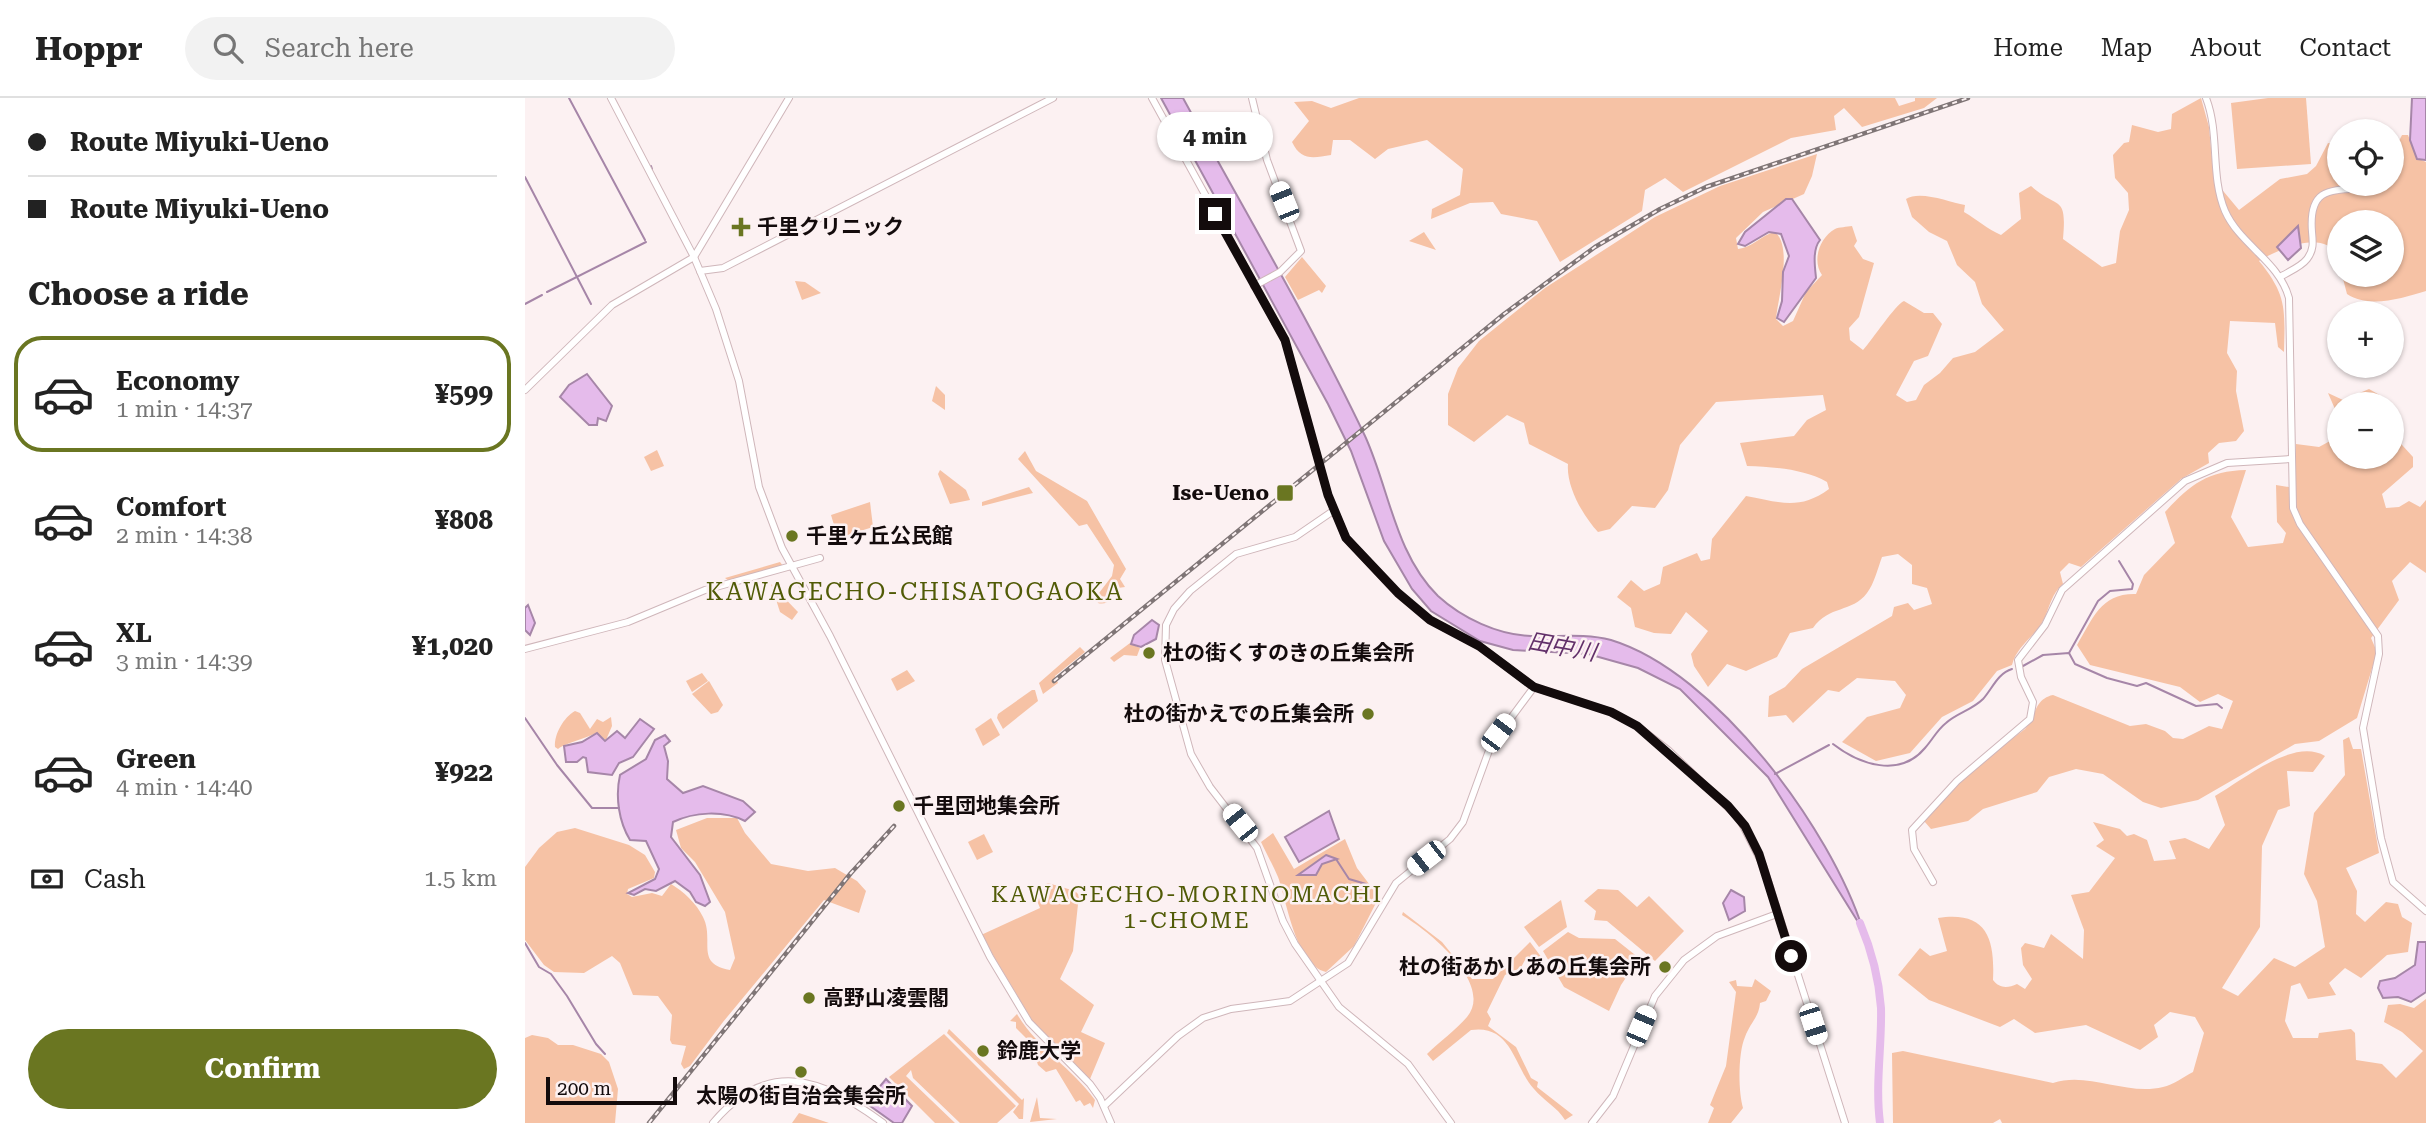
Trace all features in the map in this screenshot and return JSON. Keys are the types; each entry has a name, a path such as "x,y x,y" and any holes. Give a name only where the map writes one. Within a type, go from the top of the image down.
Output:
{"street":[{"path":"611,98 700,271 733,360 759,487 776,534 792,567 990,957 1033,1028 1090,1084 1111,1123"},
{"path":"525,390 612,305 694,257 789,98"},
{"path":"700,271 723,268 1053,98"},
{"path":"1151,98 1256,285 1289,351 1333,510 1346,538 1412,606 1479,646 1534,687 1623,718 1650,735 1745,826 1760,857 1845,1123"},
{"path":"1252,98 1267,160 1301,251 1279,272 1256,285"},
{"path":"2206,98 2213,123 2220,195 2227,215 2241,238 2280,277 2290,303 2292,502 2297,519 2378,636 2379,654 2363,728 2381,838 2393,882 2426,911"},
{"path":"2280,277 2309,256 2313,243 2311,209 2319,196 2327,192"},
{"path":"1933,882 1913,849 1912,830 1964,774 2030,719 2033,702 2021,677 2018,660 2045,625 2062,590 2190,478 2227,463 2291,459"},
{"path":"1333,510 1295,537 1252,548 1227,561 1178,603 1166,625 1163,644 1175,705 1191,754 1210,787 1257,848 1287,931 1321,983 1350,1019 1414,1070 1451,1123"},
{"path":"525,649 628,622 683,597 820,558"},
{"path":"1104,1106 1184,1031 1203,1018 1231,1009 1284,1003 1321,983 1356,954 1396,883 1456,832 1469,808 1491,746 1534,687"},
{"path":"1593,1123 1613,1096 1655,996 1684,960 1712,938 1777,914"},
{"path":"713,1123 733,1101 748,1092 792,1082 818,1085 839,1093 883,1123"}],"shaded area":[{"path":"1359,98 1895,98 1899,106 1915,101 1915,98 1937,98 1924,108 1862,127 1844,108 1834,116 1836,130 1791,138 1683,192 1665,178 1645,190 1642,211 1560,262 1537,221 1501,214 1493,202 1470,203 1431,219 1432,209 1460,195 1463,169 1427,140 1388,149 1375,159 1350,140 1333,140 1331,155 1308,157 1299,152 1292,142 1309,121 1294,102 1312,101 1331,108"},
{"path":"2201,98 2209,127 2214,180 2239,210 2280,179 2307,174 2316,166 2327,145 2327,196 2404,196 2404,135 2408,135 2417,158 2426,162 2426,291 2397,299 2376,301 2366,301 2347,294 2345,287 2404,287 2404,210 2327,210 2327,245 2304,243 2279,250 2259,261 2275,284 2282,303 2284,352 2278,347 2275,323 2230,321 2227,353 2237,371 2236,391 2244,431 2236,441 2219,443 2208,453 2209,463 2181,479 2081,567 2069,563 2060,572 2063,584 2054,596 2044,619 2018,652 2012,665 1997,671 1973,701 1942,717 1910,753 1876,761 1842,742 1867,717 1900,708 1906,695 1895,681 1857,678 1839,692 1828,690 1793,723 1786,715 1768,717 1769,696 1785,687 1802,669 1892,616 1894,607 1908,603 1914,610 1932,604 1927,588 1912,584 1912,565 1898,554 1882,557 1872,585 1854,604 1826,616 1813,628 1790,633 1777,657 1746,671 1727,664 1708,687 1694,666 1691,654 1708,631 1686,612 1671,634 1654,633 1635,627 1631,608 1617,597 1631,580 1644,591 1660,584 1663,567 1697,553 1701,561 1710,559 1712,539 1746,496 1789,503 1808,500 1829,489 1827,482 1799,471 1747,466 1740,443 1794,436 1807,420 1826,410 1823,395 1716,402 1680,445 1668,490 1655,508 1632,506 1610,529 1598,532 1577,500 1570,482 1568,464 1529,444 1524,423 1507,415 1474,442 1448,425 1448,394 1458,368 1479,341 1545,288 1655,217 1720,186 1817,154 1804,194 1763,212 1736,238 1738,249 1775,232 1780,239 1784,260 1776,319 1783,326 1793,321 1806,292 1822,275 1818,257 1825,238 1835,229 1852,226 1857,241 1854,246 1863,259 1874,263 1859,317 1849,328 1850,340 1863,350 1904,301 1924,313 1933,313 1942,324 1928,356 1914,361 1896,395 1907,402 1916,400 1924,385 1940,373 1953,358 1975,352 2004,330 1982,304 1975,282 1957,265 1947,241 1929,232 1912,217 1906,199 1927,196 1965,205 1964,212 2001,235 2021,219 2019,193 2031,186 2062,208 2063,239 2102,267 2116,263 2120,231 2129,210 2128,193 2115,178 2113,155 2124,143 2129,142 2132,125 2158,132 2171,129 2172,114"},
{"path":"2268,98 2306,98 2311,164 2237,169 2231,103"},
{"path":"1424,232 1436,250 1409,241"},
{"path":"1302,257 1326,286 1322,293 1319,290 1298,300 1285,277"},
{"path":"795,281 805,282 821,293 802,300"},
{"path":"936,386 945,395 945,410 932,401"},
{"path":"2327,443 2327,469 2404,469 2404,447 2413,457 2413,467 2382,494 2386,508 2399,507 2409,501 2420,507 2426,500 2426,573 2410,562 2392,581 2399,600 2371,638 2377,652 2357,718 2319,741 2295,744 2198,800 2161,808 2143,802 2103,774 2076,769 2049,777 2037,792 1983,809 1968,821 1931,829 1924,821 1972,769 2025,729 2039,704 2047,697 2053,695 2130,726 2146,724 2165,731 2173,738 2183,739 2209,726 2222,729 2233,701 2218,694 2200,702 2180,687 2090,665 2077,645 2099,609 2114,598 2136,594 2144,575 2175,543 2165,512 2200,481 2220,473 2246,470 2231,517 2248,547 2283,543 2286,533 2277,522 2276,485 2295,488 2296,444 2319,447"},
{"path":"657,450 664,466 651,471 644,457"},
{"path":"1025,451 1036,471 1087,501 1126,569 1120,579 1125,587 1118,588 1108,602 1098,603 1096,597 1112,576 1114,565 1087,524 1079,526 1018,459"},
{"path":"940,470 966,490 970,500 950,504 938,474"},
{"path":"1029,487 1033,493 982,506 982,502"},
{"path":"870,502 873,527 838,538 831,515"},
{"path":"780,562 783,566 729,581 725,578"},
{"path":"771,584 798,612 792,620 780,612"},
{"path":"1130,643 1140,648 1137,656 1124,655 1114,662 1110,658"},
{"path":"1080,647 1085,652 1055,676 1058,683 1043,694 1039,683"},
{"path":"907,670 915,681 897,691 891,679"},
{"path":"702,673 708,681 692,692 686,681"},
{"path":"709,681 723,705 718,712 711,714 692,694"},
{"path":"1035,690 1038,701 1003,729 997,718 998,714"},
{"path":"575,711 580,713 590,729 597,719 603,722 611,717 612,726 606,740 596,733 558,749 555,747 561,726"},
{"path":"991,718 1000,735 983,746 975,729"},
{"path":"2349,737 2353,749 2361,749 2379,853 2346,868 2357,891 2356,914 2365,922 2386,902 2398,904 2402,917 2412,923 2408,952 2387,955 2361,978 2345,968 2329,983 2336,995 2308,999 2300,983 2291,986 2285,1021 2293,1038 2318,1038 2319,1033 2351,1029 2355,1033 2356,1060 2382,1064 2396,1078 2423,1051 2402,1032 2384,1022 2388,1005 2400,1004 2414,1008 2426,999 2426,1123 2002,1123 2000,1119 1993,1123 1893,1123 1892,1053 1903,1051 2053,1083 2080,1080 2149,1089 2167,1086 2193,1072 2204,1033 2195,1017 2170,1012 2154,1025 2158,1037 2140,1050 2086,1025 2035,1033 2014,1019 2000,1027 1929,1000 1898,975 1920,948 1930,956 1947,951 1938,918 1967,919 1984,930 1992,951 1993,980 2001,986 2017,984 2025,989 2032,979 2023,965 2021,948 2025,943 2044,948 2051,934 2083,959 2084,930 2071,895 2089,892 2115,858 2096,846 2104,840 2093,822 2120,829 2127,836 2134,834 2147,840 2154,861 2176,859 2169,841 2185,838 2209,849 2225,825 2215,796 2284,756 2313,752 2325,756 2313,772 2287,771 2290,806 2278,810 2262,846 2260,927 2222,988 2238,996 2274,958 2295,967 2325,947 2317,901 2304,874 2314,813 2345,775 2343,740"},
{"path":"707,818 737,818 745,833 771,864 808,871 835,868 857,881 866,891 859,913 824,900 690,1066 684,1069 681,1064 686,1046 672,1044 670,1040 672,1015 658,996 633,995 620,963 612,956 584,973 554,972 544,965 525,940 525,867 539,848 557,832 575,828 629,845 645,855 655,872 654,878 628,889 627,894 632,897 652,893 662,896 671,884 680,890 703,917 707,950 712,962 730,970 735,958 725,912 695,862 681,848 676,830"},
{"path":"1273,833 1294,869 1345,839 1357,868 1379,897 1354,946 1326,972 1315,967 1307,957 1294,930 1278,877 1261,842"},
{"path":"984,834 993,852 977,860 968,842"},
{"path":"1048,883 1075,891 1079,895 1073,951 1060,979 1094,1005 1081,1032 1105,1043 1090,1079 1039,1032 981,935 1040,908 1033,891"},
{"path":"1598,889 1618,890 1637,907 1649,896 1684,931 1655,961 1607,921 1594,920 1596,911 1584,901"},
{"path":"1561,900 1567,927 1539,947 1524,927"},
{"path":"1403,912 1442,942 1472,979 1493,979 1530,942 1542,958 1533,955 1525,960 1519,971 1505,975 1487,1012 1491,1019 1488,1026 1516,1047 1531,1078 1538,1082 1537,1087 1573,1115 1565,1120 1538,1093 1527,1080 1504,1040 1495,1034 1485,1030 1471,1030 1433,1061 1427,1054 1467,1017 1473,1003 1472,989 1454,958 1426,932 1402,915"},
{"path":"1568,932 1579,938 1615,939 1639,958 1621,985 1609,1011 1564,987 1543,951"},
{"path":"1755,979 1771,991 1766,1001 1760,1003 1741,1052 1739,1072 1743,1108 1731,1123 1708,1123 1714,1108 1710,1105 1726,1066 1736,992 1729,982 1736,980 1737,986 1752,987"},
{"path":"1017,1014 1034,1037 1095,1100 1093,1108 1090,1103 1084,1106 1080,1100 1076,1102 1056,1069 1046,1072 1038,1065 1035,1056 1029,1056 1023,1051 1031,1043 1016,1028 1016,1022 1010,1021"},
{"path":"949,1029 1022,1100 1024,1098 1023,1119 1019,1119 1013,1112 1019,1104 947,1033"},
{"path":"944,1034 1016,1106 997,1123 960,1123 913,1078 911,1070 906,1076 955,1123 935,1123 889,1077"},
{"path":"532,1035 548,1038 558,1045 573,1045 601,1054 609,1062 618,1089 615,1123 525,1123 525,1038"},
{"path":"1037,1097 1040,1118 1057,1119 1030,1122"},
{"path":"799,1113 829,1123 792,1123"}],"water":[{"path":"1161,98 1183,98 1344,393 1373,456 1402,541 1412,561 1438,596 1469,618 1493,629 1519,635 1581,636 1611,640 1651,658 1690,685 1728,719 1764,759 1797,802 1825,847 1847,890 1863,930 1768,777 1680,689 1638,668 1588,654 1513,650 1480,641 1431,611 1412,589 1384,541 1351,451 1328,404"},
{"path":"2412,98 2426,98 2426,160 2417,159 2410,140"},
{"path":"1786,199 1792,199 1820,240 1815,254 1816,278 1784,322 1777,318 1782,301 1783,272 1789,256 1781,234 1769,232 1745,246 1738,244 1745,232"},
{"path":"2298,226 2301,248 2288,260 2277,247"},
{"path":"587,374 612,406 606,421 598,418 597,425 589,425 560,397 569,385"},
{"path":"528,605 535,623 530,635 525,630 525,608"},
{"path":"1152,620 1159,625 1156,639 1141,647 1131,644 1134,635"},
{"path":"640,719 654,729 633,757 619,763 612,775 588,772 586,758 583,757 577,762 566,762 564,746 582,742 597,733 605,741 617,731 625,738"},
{"path":"665,735 670,741 664,746 668,761 667,779 683,793 703,786 743,801 755,812 745,821 727,815 709,814 690,816 673,822 671,837 700,875 710,902 705,906 696,902 690,892 675,881 656,891 645,889 634,895 628,893 655,879 659,869 646,841 630,840 626,833 618,800 620,775 646,759 655,740"},
{"path":"1329,811 1339,839 1299,862 1285,837"},
{"path":"1326,855 1337,859 1322,864 1316,875 1298,875"},
{"path":"1731,890 1744,897 1745,911 1729,920 1723,903"},
{"path":"2418,942 2426,942 2426,992 2411,1002 2398,997 2383,998 2378,988 2380,981 2395,978 2415,965"},
{"path":"886,1079 912,1106 902,1123 894,1123 866,1103"}],"waterway":[{"path":"569,98 645,240"},
{"path":"525,177 591,304"},
{"path":"547,292 646,242"},
{"path":"525,304 542,295"},
{"path":"2069,653 2098,601 2110,591 2132,589 2133,584 2119,561"},
{"path":"2023,666 2043,655 2069,653 2075,664 2107,678 2137,686 2146,683 2196,706 2217,704 2222,708"},
{"path":"1833,744 1867,762 1880,765 1904,763 1925,748 1946,723 1979,703 1999,678 2012,669"},
{"path":"525,718 557,765 592,808 619,808"},
{"path":"1775,774 1829,745"},
{"path":"1336,859 1349,879 1366,884"},
{"name":"田中川","path":"1860,923 1874,964 1880,997 1880,1123"},
{"path":"525,943 539,967 551,974 567,996 605,1054"}],"railway":[{"path":"1054,681 1504,314 1595,247 1660,209 1706,187 1968,98"},
{"path":"649,1123 851,873 894,826"}],"place":[{"name":"千里クリニック","path":"741,227"},
{"name":"Ise-Ueno","path":"1285,493"},
{"name":"千里ヶ丘公民館","path":"792,536"},
{"name":"杜の街くすのきの丘集会所","path":"1149,653"},
{"name":"杜の街かえでの丘集会所","path":"1368,714"},
{"name":"千里団地集会所","path":"899,806"},
{"name":"杜の街あかしあの丘集会所","path":"1665,967"},
{"name":"高野山凌雲閣","path":"809,998"},
{"name":"鈴鹿大学","path":"983,1051"},
{"name":"太陽の街自治会集会所","path":"801,1072"}],"district":[{"name":"KAWAGECHO-CHISATOGAOKA","path":"915,592"},
{"name":"KAWAGECHO-MORINOMACHI 1-CHOME","path":"1187,907"}],"route":[{"path":"1215,214 1285,340 1328,495 1346,538 1398,593 1430,620 1479,646 1534,687 1611,712 1637,726 1728,806 1745,826 1759,854 1791,956"}]}
